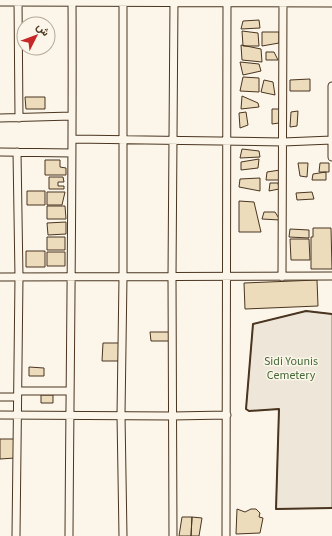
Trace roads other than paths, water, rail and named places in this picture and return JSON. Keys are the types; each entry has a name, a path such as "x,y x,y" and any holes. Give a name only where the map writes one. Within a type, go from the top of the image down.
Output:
{"street":[{"path":"18,1 19,118"},
{"path":"69,536 72,1"},
{"path":"123,1 123,277 121,415 123,536"},
{"path":"173,536 172,277 174,1"},
{"path":"226,536 228,276 227,1"},
{"path":"0,2 283,1 332,3"},
{"path":"282,277 283,1"},
{"path":"332,86 332,158"},
{"path":"0,118 72,116"},
{"path":"72,139 283,142 332,140"},
{"path":"0,152 72,153"},
{"path":"16,536 19,277 17,152"},
{"path":"0,278 332,276"},
{"path":"0,397 17,394 70,391"},
{"path":"0,415 227,415"}],"park label":[{"name":"Sidi Younis Cemetery","path":"291,368"}]}
